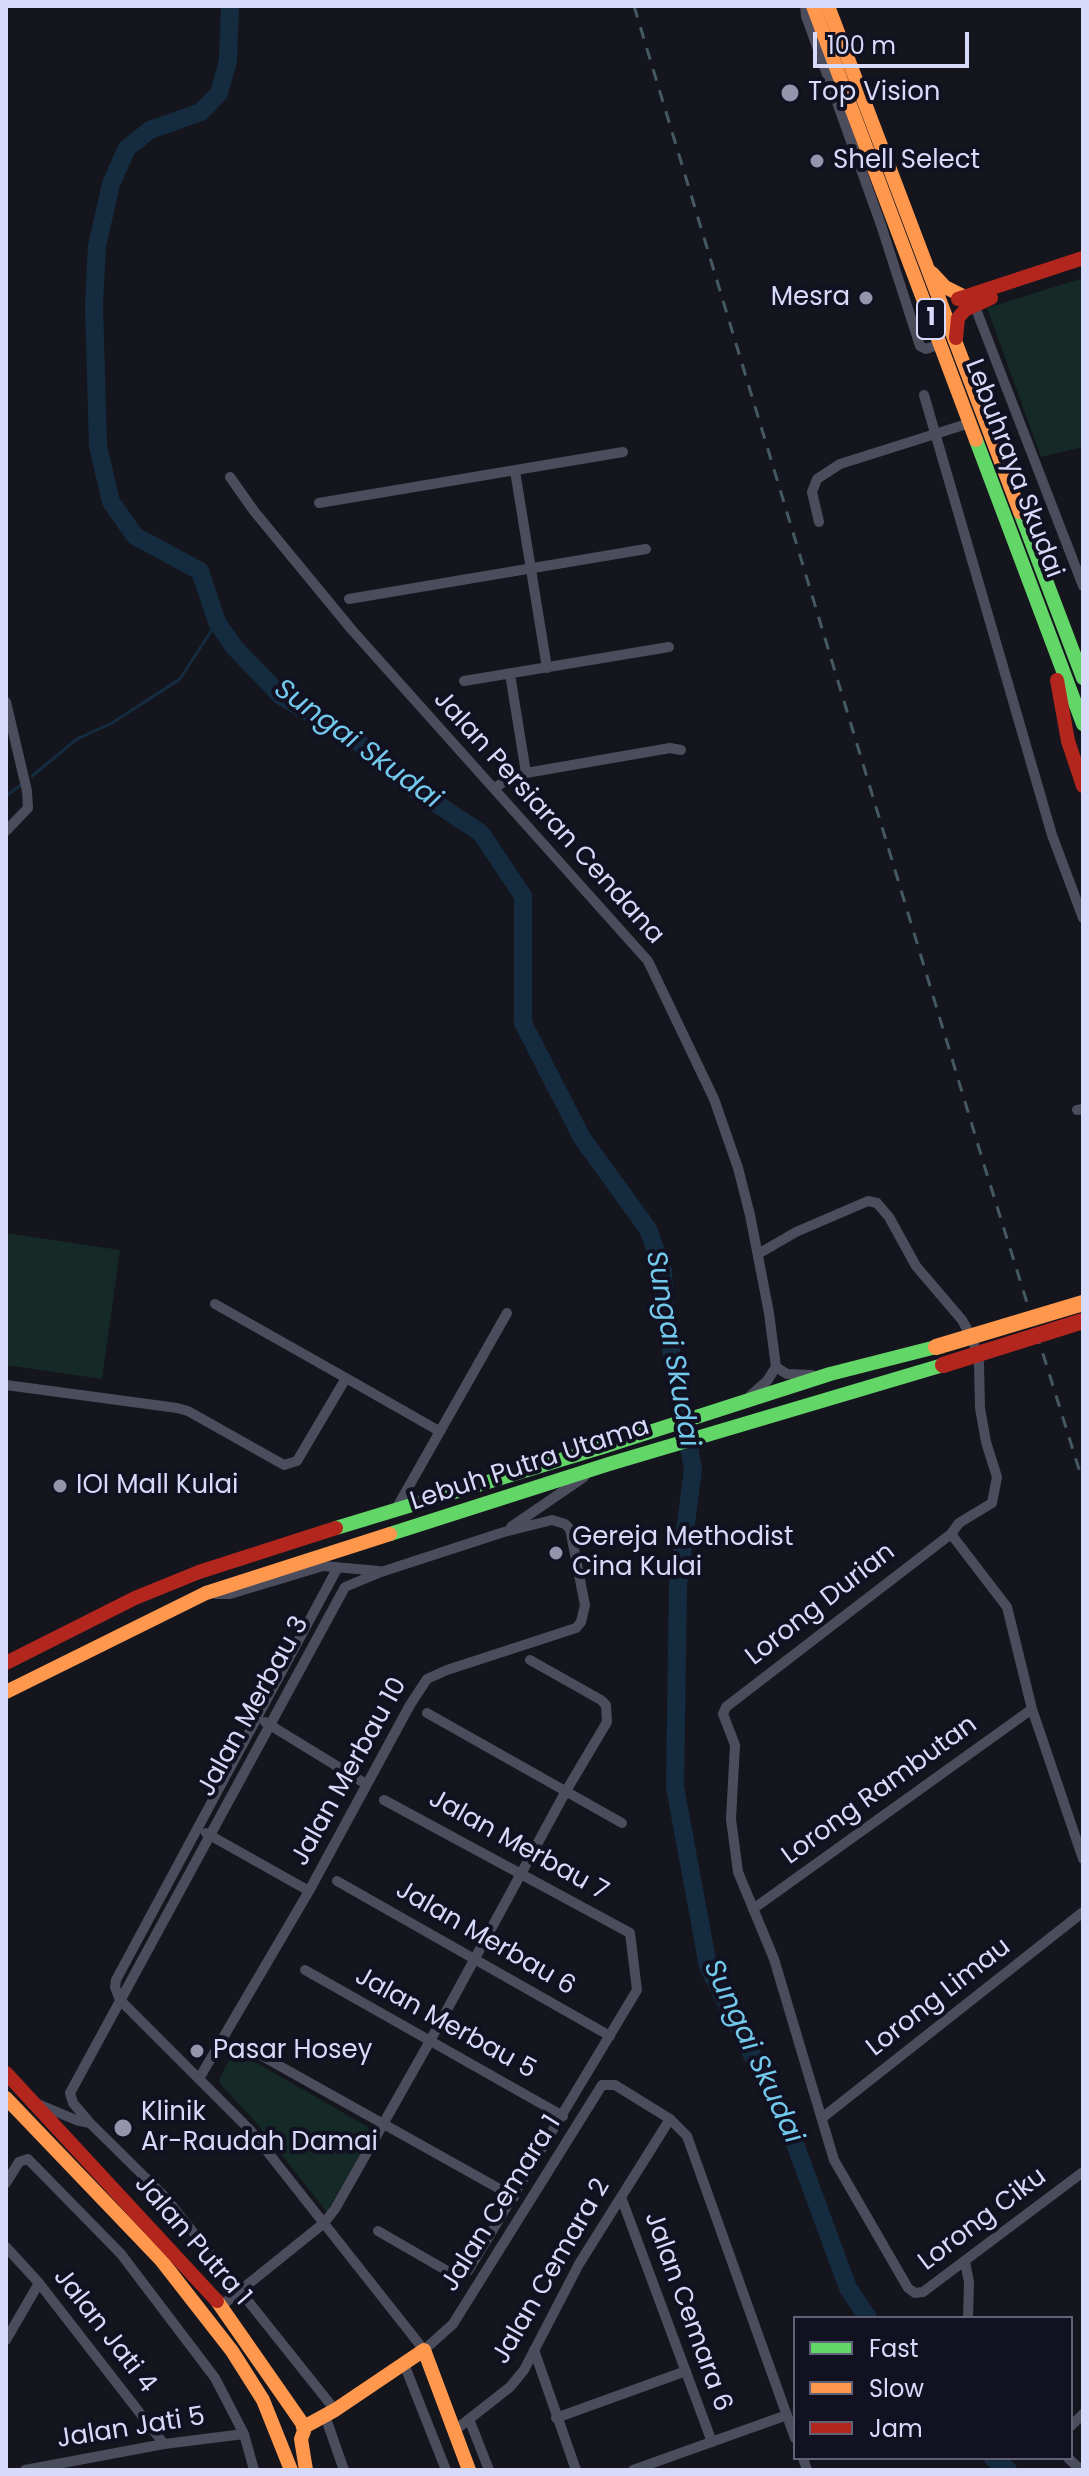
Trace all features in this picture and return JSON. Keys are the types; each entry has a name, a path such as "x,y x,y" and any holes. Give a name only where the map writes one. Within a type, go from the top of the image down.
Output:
{"main road":[{"name":"Lebuhraya Skudai","path":"813,6 1083,678"},
{"name":"Lebuhraya Skudai","path":"828,6 942,304 949,366 1083,724"},
{"path":"948,343 958,318 970,300 1083,258"},
{"path":"949,366 937,319 942,304 970,300 1083,268"},
{"path":"930,271 945,287 970,300"},
{"path":"1049,632 1068,741 1083,786"},
{"name":"Lebuh Putra Utama","path":"6,1663 135,1598 199,1572 830,1374 936,1347 1083,1303"},
{"name":"Lebuh Putra Utama","path":"6,1692 206,1593 602,1467 1083,1321"},
{"name":"Jalan Putra 1","path":"6,2073 221,2306 300,2428 306,2470"},
{"name":"Jalan Putra 1","path":"6,2098 161,2260 232,2351 263,2400 291,2470"},
{"path":"300,2428 284,2417 278,2435 290,2445 300,2428 330,2413 424,2350 469,2470"}],"street":[{"path":"805,6 920,346 926,349 948,343"},
{"path":"970,300 1083,586"},
{"path":"924,395 1052,835 1083,918"},
{"path":"819,522 812,492 817,479 840,464 970,423"},
{"path":"319,503 623,452"},
{"path":"515,471 547,668"},
{"name":"Jalan Persiaran Cendana","path":"230,477 254,511 352,630 648,961 714,1099 738,1168 758,1254 776,1367"},
{"path":"349,599 646,549"},
{"path":"464,681 669,647"},
{"path":"510,674 526,773"},
{"path":"6,702 27,791 28,808 6,831"},
{"path":"494,788 526,773 670,748 681,750"},
{"name":"Lorong Durian","path":"753,1909 738,1872 731,1819 735,1745 723,1714 726,1707 951,1534 971,1513 992,1503 997,1477 980,1408 979,1363 973,1340 962,1320 916,1266 889,1217 877,1203 868,1201 796,1232 758,1254"},
{"path":"215,1304 439,1431"},
{"path":"396,1509 507,1313"},
{"path":"736,1405 757,1391 776,1367 787,1374 800,1376 830,1374"},
{"path":"6,1385 188,1411 284,1465 297,1461 346,1378"},
{"path":"504,1532 602,1467"},
{"name":"Jalan Merbau 3","path":"90,2123 73,2103 70,2093 345,1587 381,1572 504,1532 552,1520 570,1529 579,1568"},
{"path":"951,1534 1007,1607 1032,1709 1083,1859"},
{"path":"206,1593 230,1594 323,1566 381,1572"},
{"path":"338,1567 115,1987 120,2000 251,2131 424,2350"},
{"name":"Jalan Merbau 10","path":"200,2077 309,1891 427,1679 576,1628 581,1622 585,1605 579,1568"},
{"path":"221,2306 324,2223 430,2041 520,1873 607,1722 606,1705 530,1660"},
{"name":"Lorong Rambutan","path":"753,1909 1032,1709"},
{"path":"427,1713 622,1823"},
{"path":"256,1717 366,1784"},
{"name":"Jalan Merbau 7","path":"384,1800 630,1933 637,1990 610,2036"},
{"path":"197,1828 309,1891"},
{"name":"Jalan Merbau 6","path":"337,1881 610,2036"},
{"path":"753,1909 774,1959 822,2118"},
{"name":"Lorong Limau","path":"822,2118 1083,1912"},
{"name":"Jalan Merbau 5","path":"305,1970 563,2116"},
{"path":"378,2231 449,2272 463,2273 471,2267 610,2036"},
{"path":"253,2051 514,2197"},
{"name":"Jalan Cemara 1","path":"424,2350 453,2324 599,2089 606,2084 615,2085 670,2119"},
{"path":"36,2103 90,2123 165,2197 315,2381 330,2413 344,2470"},
{"name":"Lorong Ciku","path":"822,2118 834,2160 908,2288 915,2293 923,2292 965,2262 1083,2172"},
{"path":"670,2119 687,2136 793,2432"},
{"name":"Jalan Cemara 2","path":"454,2431 510,2387 524,2370 579,2264 670,2119"},
{"path":"6,2183 21,2160 31,2161 121,2254 215,2378 244,2434 254,2470"},
{"name":"Jalan Cemara 6","path":"621,2197 712,2442"},
{"name":"Jalan Jati 4","path":"6,2247 39,2283 164,2444"},
{"path":"965,2262 969,2282 968,2316"},
{"path":"6,2340 39,2283"},
{"path":"534,2350 576,2470"},
{"path":"404,2364 446,2470"},
{"path":"556,2418 686,2371"},
{"path":"633,2470 787,2415"},
{"path":"469,2419 489,2470"},
{"name":"Jalan Jati 5","path":"25,2470 164,2444 244,2434"}],"green space":[{"path":"1083,278 1083,447 1041,457 987,308"},
{"path":"6,1233 120,1250 102,1379 6,1365"},
{"path":"234,2050 368,2127 370,2138 327,2212 253,2119 221,2085 219,2080"}],"waterway":[{"name":"Sungai Skudai","path":"230,6 228,61 219,93 201,112 150,130 127,148 111,184 97,246 94,305 98,446 111,502 135,536 200,571 217,622 234,647 281,696 353,738 417,791 481,833 523,896 523,1023 582,1138 648,1229 663,1271 665,1317 693,1469 678,1585 675,1787 708,1966 791,2133 848,2288 867,2316"},
{"path":"32,776 77,739 112,723 180,679 217,622"},
{"path":"6,796 22,784"},
{"name":"Sungai Skudai","path":"996,2460 1008,2470"}],"railway":[{"path":"634,6 1083,1482"}],"traffic: fast":[{"path":"976,440 1083,724"},
{"path":"1020,512 1083,678"},
{"path":"336,1528 830,1374 936,1347"},
{"path":"390,1534 609,1464 943,1365"}],"traffic: slow":[{"path":"813,6 976,440"},
{"path":"828,6 1020,512"},
{"path":"932,273 945,287 965,297"},
{"path":"936,1347 1083,1303"},
{"path":"6,1692 206,1593 390,1534"},
{"path":"6,2098 161,2260 232,2351 263,2400 291,2470"},
{"path":"217,2301 302,2423 306,2470"},
{"path":"304,2427 335,2410 424,2350 469,2470"}],"traffic: jam":[{"path":"958,299 1083,258"},
{"path":"956,338 958,318 965,310 991,298"},
{"path":"1057,680 1068,741 1083,786"},
{"path":"943,1365 1083,1321"},
{"path":"6,1663 135,1598 199,1572 336,1528"},
{"path":"6,2073 217,2301"}],"place":[{"name":"Top Vision","path":"790,93"},
{"name":"Shell Select","path":"817,161"},
{"name":"Mesra","path":"866,298"},
{"name":"IOI Mall Kulai","path":"60,1486"},
{"name":"Gereja Methodist Cina Kulai","path":"556,1553"},
{"name":"Pasar Hosey","path":"197,2051"},
{"name":"Klinik Ar-Raudah Damai","path":"123,2128"}]}
